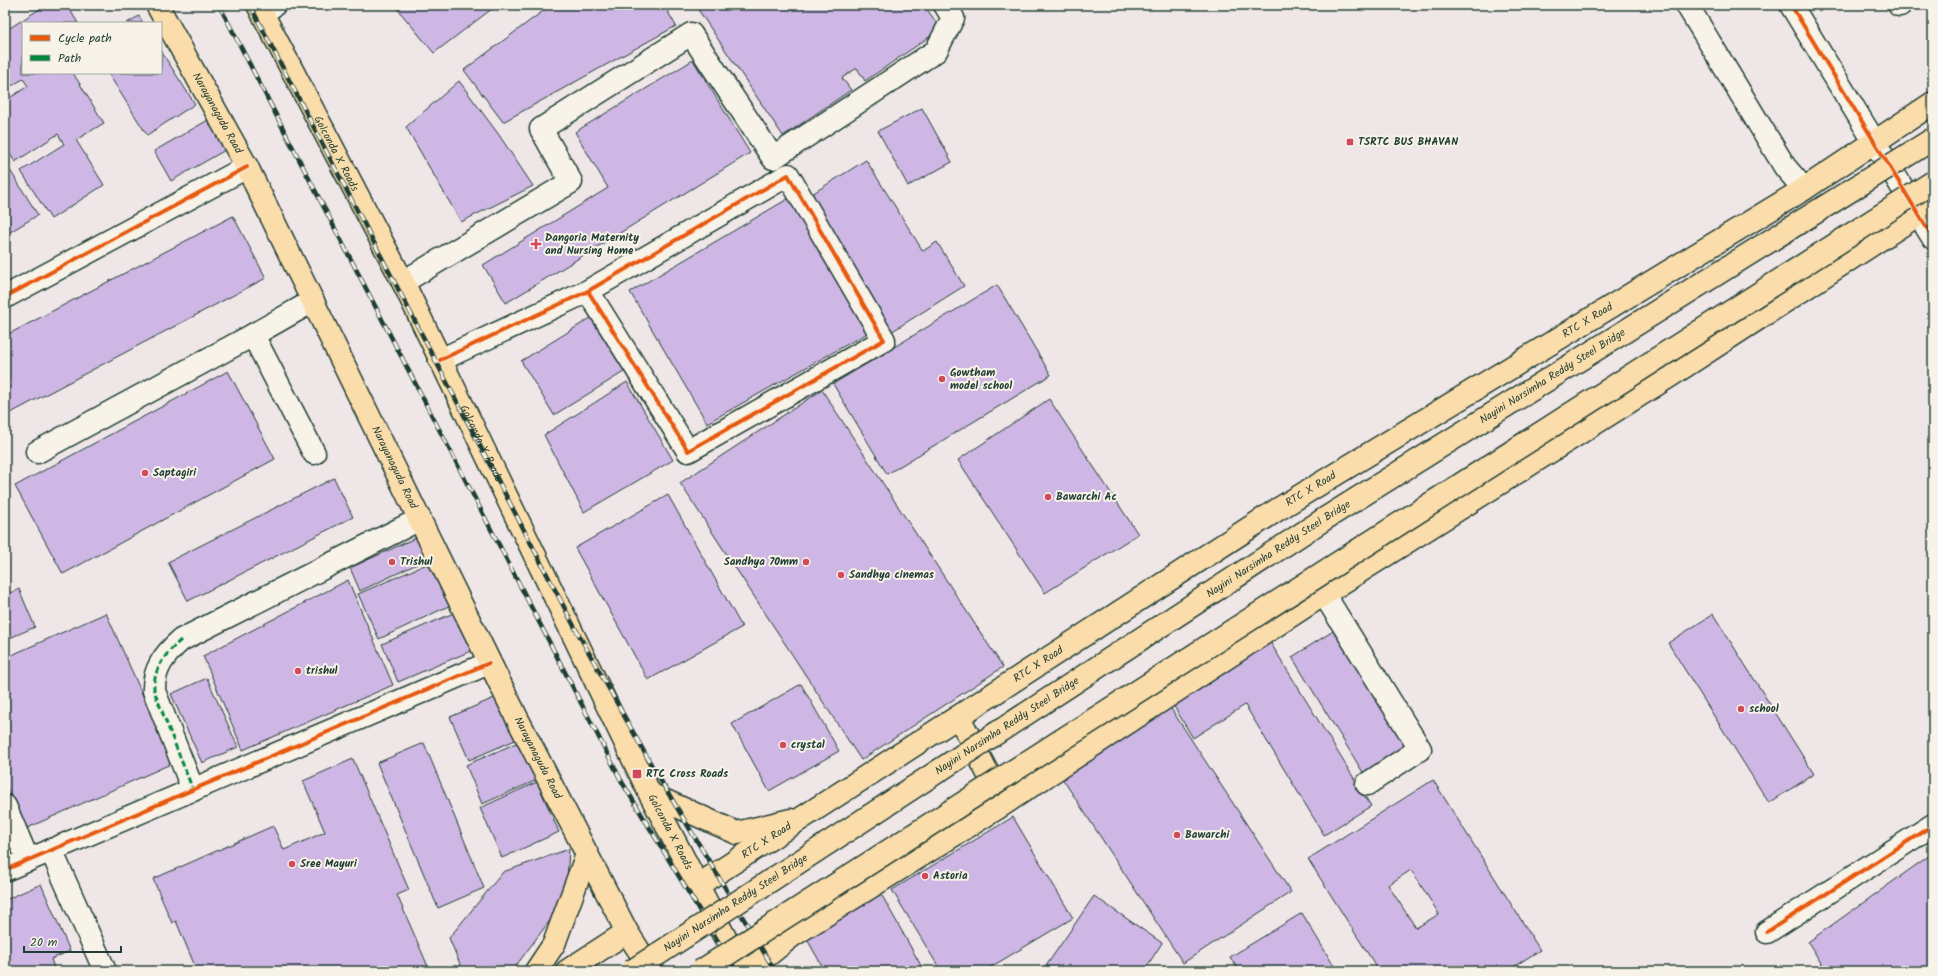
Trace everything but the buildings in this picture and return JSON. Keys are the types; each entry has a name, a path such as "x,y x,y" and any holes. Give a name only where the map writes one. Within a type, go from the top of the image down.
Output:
{"main road":[{"name":"Narayanaguda Road","path":"157,5 247,167 489,663 627,932 652,971"},
{"name":"Golconda X Roads","path":"265,8 403,282 650,794 743,971"},
{"name":"RTC X Road","path":"697,886 1277,510 1804,189 1933,103"},
{"name":"Nayini Narsimha Reddy Steel Bridge","path":"632,971 1326,518 1933,139"},
{"path":"701,971 1933,182"},
{"path":"748,971 792,936 1004,804 1324,594 1670,376 1925,210"},
{"path":"959,717 1004,804"},
{"path":"650,794 738,833 808,815"},
{"path":"536,971 554,944 587,854"},
{"path":"567,971 627,932"},
{"path":"774,971 792,936"}],"street":[{"path":"403,282 571,182 541,128 691,34 773,158 936,51 954,18 945,5"},
{"path":"1687,5 1785,167 1804,189"},
{"path":"1791,5 1874,141 1925,210 1933,238"},
{"path":"5,297 247,167"},
{"path":"440,360 588,291 788,175 884,340 688,451 588,291"},
{"path":"37,452 313,301"},
{"path":"253,335 314,453"},
{"path":"193,790 154,691 154,680 167,653 180,640 420,519"},
{"path":"1324,594 1420,748 1367,784"},
{"path":"5,870 489,663"},
{"path":"5,806 28,860"},
{"path":"1767,932 1933,825"},
{"path":"51,850 105,971"}],"railway":[{"path":"219,5 622,782 736,971"},
{"path":"250,5 574,626 652,766 775,971"}],"marked path":[{"path":"181,640 161,662 154,683 154,691 193,790"}],"cycle path":[{"path":"1791,5 1933,238"},
{"path":"5,297 247,167"},
{"path":"440,360 588,291 788,175 884,340 688,451 588,291"},
{"path":"5,870 489,663"},
{"path":"1767,932 1933,825"}],"place":[{"name":"TSRTC BUS BHAVAN","path":"1350,142"},
{"name":"Dangoria Maternity and Nursing Home","path":"536,244"},
{"name":"Gowtham model school","path":"942,379"},
{"name":"Saptagiri","path":"145,473"},
{"name":"Bawarchi Ac","path":"1048,497"},
{"name":"Trishul","path":"392,562"},
{"name":"Sandhya 70mm","path":"806,562"},
{"name":"Sandhya cinemas","path":"841,575"},
{"name":"trishul","path":"298,671"},
{"name":"school","path":"1741,709"},
{"name":"crystal","path":"783,745"},
{"name":"RTC Cross Roads","path":"637,774"},
{"name":"Bawarchi","path":"1177,835"},
{"name":"Sree Mayuri","path":"292,864"},
{"name":"Astoria","path":"925,876"}]}
